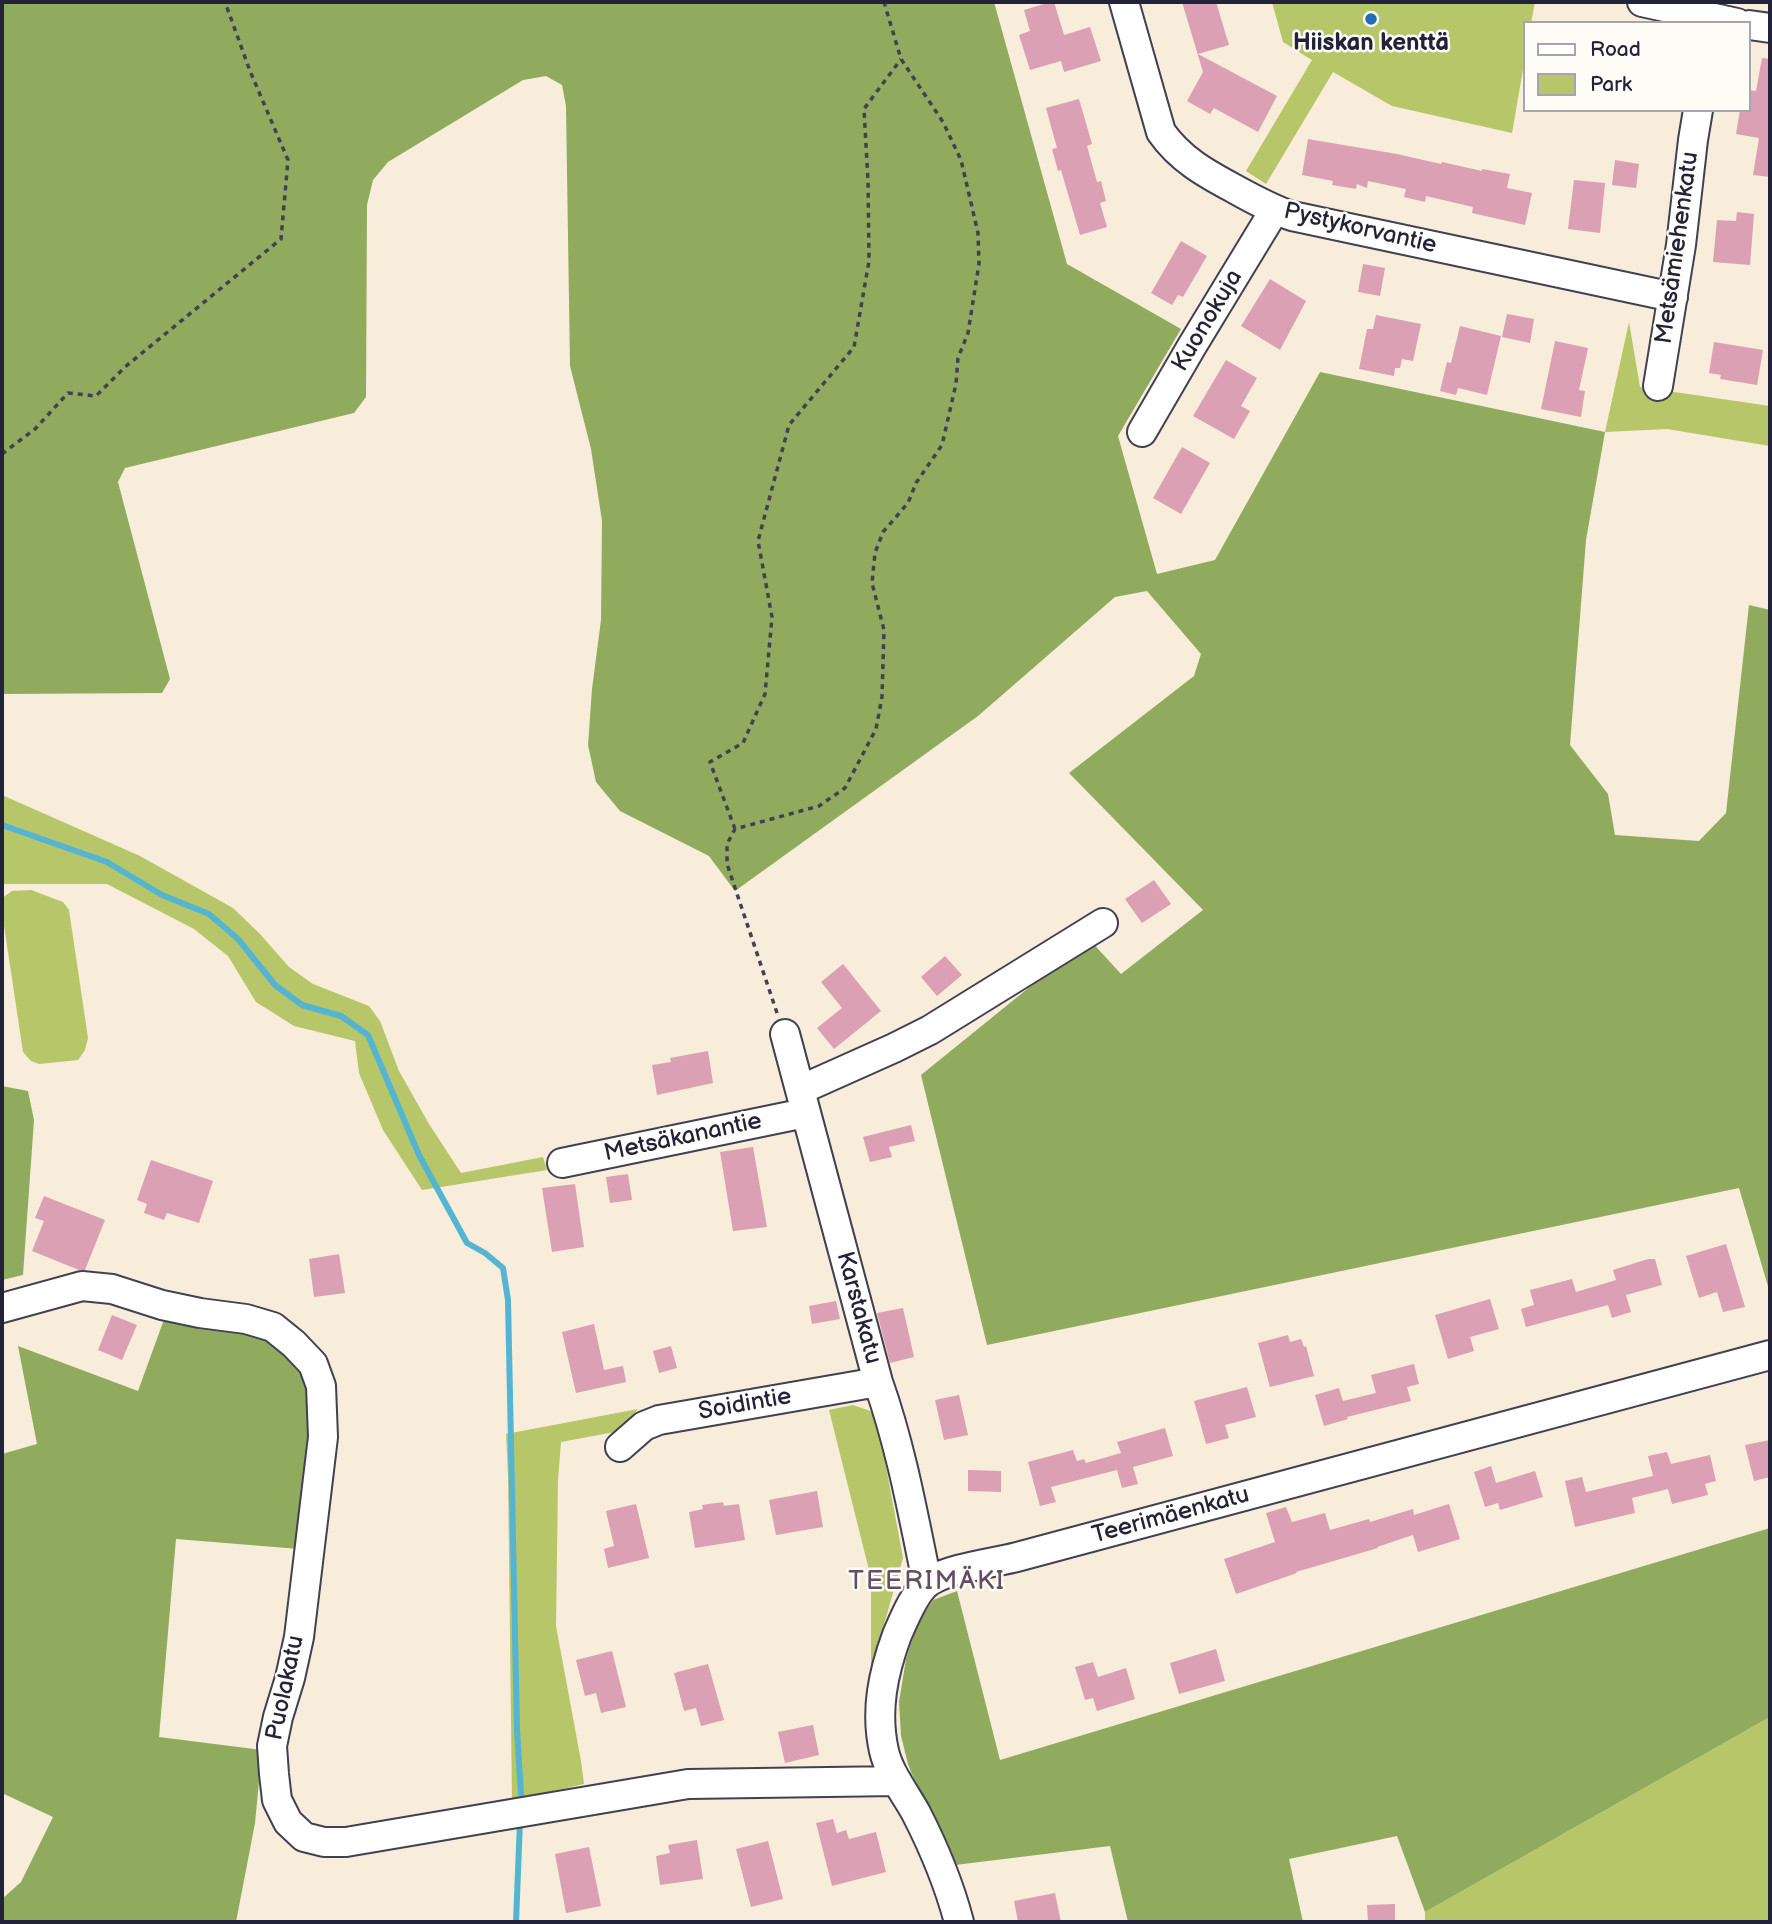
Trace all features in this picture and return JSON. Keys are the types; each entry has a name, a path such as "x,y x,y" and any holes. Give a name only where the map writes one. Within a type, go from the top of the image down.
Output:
{"street":[{"name":"Pystykorvantie","path":"1124,2 1156,117 1161,132 1171,146 1199,169 1274,211 1673,297"},
{"path":"1642,2 1723,21"},
{"path":"1751,25 1770,28"},
{"name":"Metsämiehenkatu","path":"1658,386 1698,112"},
{"name":"Kuonokuja","path":"1142,432 1274,211"},
{"name":"Metsäkanantie","path":"562,1163 803,1101 930,1030 1103,923"},
{"name":"Karstakatu","path":"785,1034 878,1382 892,1421 927,1582"},
{"name":"Puolakatu","path":"2,1308 82,1286 112,1289 162,1305 246,1319 273,1327 313,1364 321,1386 323,1437 299,1637 272,1746 277,1800 288,1822 303,1837 324,1842 346,1842 688,1784 897,1781"},
{"name":"Teerimäenkatu","path":"927,1582 945,1574 1770,1355"},
{"name":"Soidintie","path":"620,1447 644,1426 659,1420 878,1382"},
{"path":"927,1582 905,1614 886,1670 880,1699 880,1726 885,1754 943,1871 960,1922"}],"path":[{"path":"2,454 35,429 68,393 96,396 125,367 281,239 288,160 250,71 225,2"},
{"path":"785,1034 727,864 727,844 735,829 819,806 845,788 876,729 882,696 884,630 872,583 876,553 883,532 908,503 916,483 942,445 956,384 958,358 968,333 978,264 978,233 961,160 943,122 901,59 884,2"},
{"path":"735,829 710,762 743,743 765,694 772,617 758,541 789,425 854,347 869,261 864,109 901,59"}],"green space":[{"path":"2,2 994,2 1067,264 1181,329 1118,436 1157,574 1215,560 1320,372 1605,432 1586,540 1570,745 1608,794 1615,835 1699,841 1726,813 1749,605 1770,610 1770,1293 1739,1188 987,1345 921,1075 1089,939 1121,974 1203,910 1069,773 1194,676 1201,654 1147,591 1115,597 978,716 735,891 709,856 620,811 596,782 588,745 601,620 602,521 591,449 570,366 566,106 562,85 546,76 523,80 388,162 373,180 367,205 366,397 354,413 125,468 118,482 170,679 162,693 2,694"},
{"path":"1272,2 1535,2 1531,21 1524,21 1524,64 1512,133 1392,106 1333,72 1266,184 1246,171 1312,60 1283,42"},
{"path":"1629,322 1640,387 1770,406 1770,446 1667,429 1605,432"},
{"path":"2,795 140,856 233,908 289,967 313,984 369,1006 380,1021 399,1071 461,1173 543,1157 547,1170 422,1190 383,1130 359,1073 355,1041 294,1026 256,1002 228,956 194,929 107,884 2,884"},
{"path":"31,890 63,902 69,910 88,1038 85,1050 78,1060 39,1064 31,1061 23,1052 2,898 12,891"},
{"path":"2,1086 28,1091 34,1120 23,1275 2,1280"},
{"path":"166,1314 247,1331 275,1345 306,1374 312,1420 299,1549 176,1539 159,1737 262,1750 255,1823 236,1922 2,1922 2,1899 21,1882 53,1817 2,1793 2,1454 37,1444 18,1346 138,1391"},
{"path":"853,1405 876,1413 903,1558 871,1670 871,1578 829,1410"},
{"path":"638,1409 620,1431 561,1442 556,1626 584,1784 512,1801 506,1434"},
{"path":"1770,1528 1770,1717 1425,1912 1397,1836 1289,1859 1303,1922 1128,1922 1110,1846 947,1866 908,1764 901,1736 899,1702 906,1659 918,1622 933,1600 957,1591 1000,1760"},
{"path":"1770,1717 1770,1922 1425,1922 1425,1912"}],"building":[{"path":"1054,2 1064,35 1090,27 1101,61 1064,72 1061,61 1030,70 1019,35 1030,31 1024,10"},
{"path":"1182,2 1216,2 1229,45 1198,54 1277,96 1258,132 1214,108 1210,114 1187,101 1203,72"},
{"path":"1762,58 1770,59 1770,177 1753,175 1759,138 1736,134 1740,112 1751,112 1751,90 1756,91"},
{"path":"1079,99 1092,144 1087,146 1097,182 1101,181 1106,201 1100,203 1107,227 1080,235 1052,149 1057,148 1046,108"},
{"path":"1308,139 1510,174 1507,188 1532,193 1525,225 1472,213 1473,207 1426,196 1425,202 1404,197 1406,189 1368,181 1367,188 1357,184 1356,189 1332,185 1333,181 1302,175"},
{"path":"1615,160 1639,164 1636,188 1612,185"},
{"path":"1574,180 1605,183 1600,233 1568,229"},
{"path":"1737,212 1754,214 1750,265 1713,262 1717,220 1736,221"},
{"path":"1181,241 1207,256 1183,297 1178,295 1172,305 1151,293"},
{"path":"1363,264 1385,268 1380,296 1358,292"},
{"path":"1270,279 1306,301 1280,350 1241,326"},
{"path":"1507,314 1534,319 1530,343 1502,337"},
{"path":"1376,315 1421,324 1413,361 1402,359 1400,368 1395,368 1394,376 1359,369 1367,329 1373,329"},
{"path":"1460,326 1501,336 1487,395 1458,388 1456,395 1440,391 1447,362 1451,363"},
{"path":"1555,341 1588,348 1579,390 1585,391 1581,417 1541,409"},
{"path":"1714,342 1763,350 1757,385 1720,379 1721,375 1709,373"},
{"path":"1226,360 1257,378 1241,406 1250,411 1234,439 1193,416"},
{"path":"1182,447 1210,463 1181,514 1153,498"},
{"path":"1154,880 1171,904 1142,923 1125,899"},
{"path":"945,956 962,975 937,996 921,977"},
{"path":"843,964 881,1011 834,1049 817,1028 842,1008 821,982"},
{"path":"708,1051 713,1083 657,1095 652,1065 671,1062 670,1058"},
{"path":"911,1125 915,1141 889,1147 892,1157 870,1162 863,1137"},
{"path":"753,1147 767,1227 733,1231 720,1152"},
{"path":"151,1160 213,1181 199,1223 167,1213 164,1220 144,1213 147,1204 137,1200"},
{"path":"628,1174 632,1200 610,1203 606,1177"},
{"path":"575,1184 584,1247 552,1252 542,1188"},
{"path":"44,1196 105,1220 85,1270 32,1251 44,1221 35,1218"},
{"path":"1726,1244 1745,1307 1723,1312 1717,1292 1699,1298 1686,1256"},
{"path":"339,1254 345,1293 314,1297 309,1259"},
{"path":"1655,1259 1662,1285 1626,1295 1631,1312 1612,1318 1608,1305 1526,1327 1521,1309 1534,1305 1530,1290 1572,1279 1576,1292 1616,1280 1613,1270"},
{"path":"1490,1299 1499,1329 1470,1337 1474,1351 1448,1359 1435,1315"},
{"path":"836,1301 840,1319 812,1324 809,1306"},
{"path":"903,1308 914,1357 890,1363 877,1313"},
{"path":"112,1315 137,1325 122,1360 98,1350"},
{"path":"594,1324 604,1370 623,1366 626,1382 576,1393 562,1332"},
{"path":"1288,1335 1290,1342 1301,1339 1304,1347 1306,1346 1314,1376 1270,1387 1258,1343"},
{"path":"671,1346 677,1368 659,1373 653,1351"},
{"path":"1414,1364 1419,1384 1407,1387 1411,1401 1347,1417 1348,1419 1324,1426 1315,1395 1339,1388 1343,1401 1376,1393 1371,1375"},
{"path":"1247,1387 1256,1417 1225,1425 1229,1438 1206,1444 1194,1401"},
{"path":"959,1395 968,1435 944,1440 935,1400"},
{"path":"1165,1428 1173,1456 1133,1467 1138,1484 1122,1488 1117,1470 1051,1487 1056,1502 1040,1506 1028,1462 1073,1450 1077,1461 1084,1459 1086,1463 1121,1453 1117,1442"},
{"path":"1770,1440 1770,1477 1754,1481 1745,1445"},
{"path":"1667,1452 1671,1464 1710,1455 1716,1481 1705,1484 1708,1495 1672,1504 1668,1489 1632,1498 1635,1513 1575,1527 1565,1481 1582,1477 1586,1492 1653,1476 1648,1456"},
{"path":"1491,1466 1496,1483 1535,1471 1543,1497 1500,1510 1498,1503 1485,1507 1474,1472"},
{"path":"968,1470 1001,1471 1001,1492 968,1491"},
{"path":"817,1491 823,1527 776,1535 769,1500"},
{"path":"723,1502 724,1506 739,1504 745,1540 695,1548 689,1512 703,1509 702,1505"},
{"path":"636,1504 649,1558 608,1568 604,1549 614,1546 606,1511"},
{"path":"1449,1504 1460,1539 1418,1552 1413,1535 1236,1594 1224,1559 1275,1542 1266,1513 1286,1507 1292,1522 1325,1513 1330,1530 1413,1509 1414,1515"},
{"path":"1216,1649 1225,1681 1179,1694 1170,1663"},
{"path":"612,1651 626,1707 601,1713 596,1693 585,1696 576,1660"},
{"path":"1093,1662 1098,1677 1126,1668 1135,1699 1097,1711 1093,1698 1085,1700 1075,1667"},
{"path":"708,1664 724,1720 701,1726 696,1708 684,1711 674,1673"},
{"path":"813,1725 819,1755 785,1763 778,1732"},
{"path":"833,1819 837,1833 846,1830 849,1839 876,1832 886,1872 832,1886 816,1823"},
{"path":"697,1840 703,1879 660,1885 656,1856 670,1853 668,1845"},
{"path":"768,1841 783,1899 751,1907 736,1849"},
{"path":"589,1847 601,1906 566,1913 555,1854"},
{"path":"1055,1893 1061,1922 1018,1922 1014,1901"},
{"path":"1395,1904 1395,1922 1368,1922 1367,1905"}],"waterway":[{"path":"2,825 107,862 162,895 209,914 238,939 275,985 302,1005 341,1016 368,1035 419,1155 467,1243 503,1268 508,1300 517,1730 521,1794"},
{"path":"516,1922 520,1821"}],"place":[{"name":"Hiiskan kenttä","path":"1371,19"}],"district":[{"name":"TEERIMÄKI","path":"927,1582"}]}
